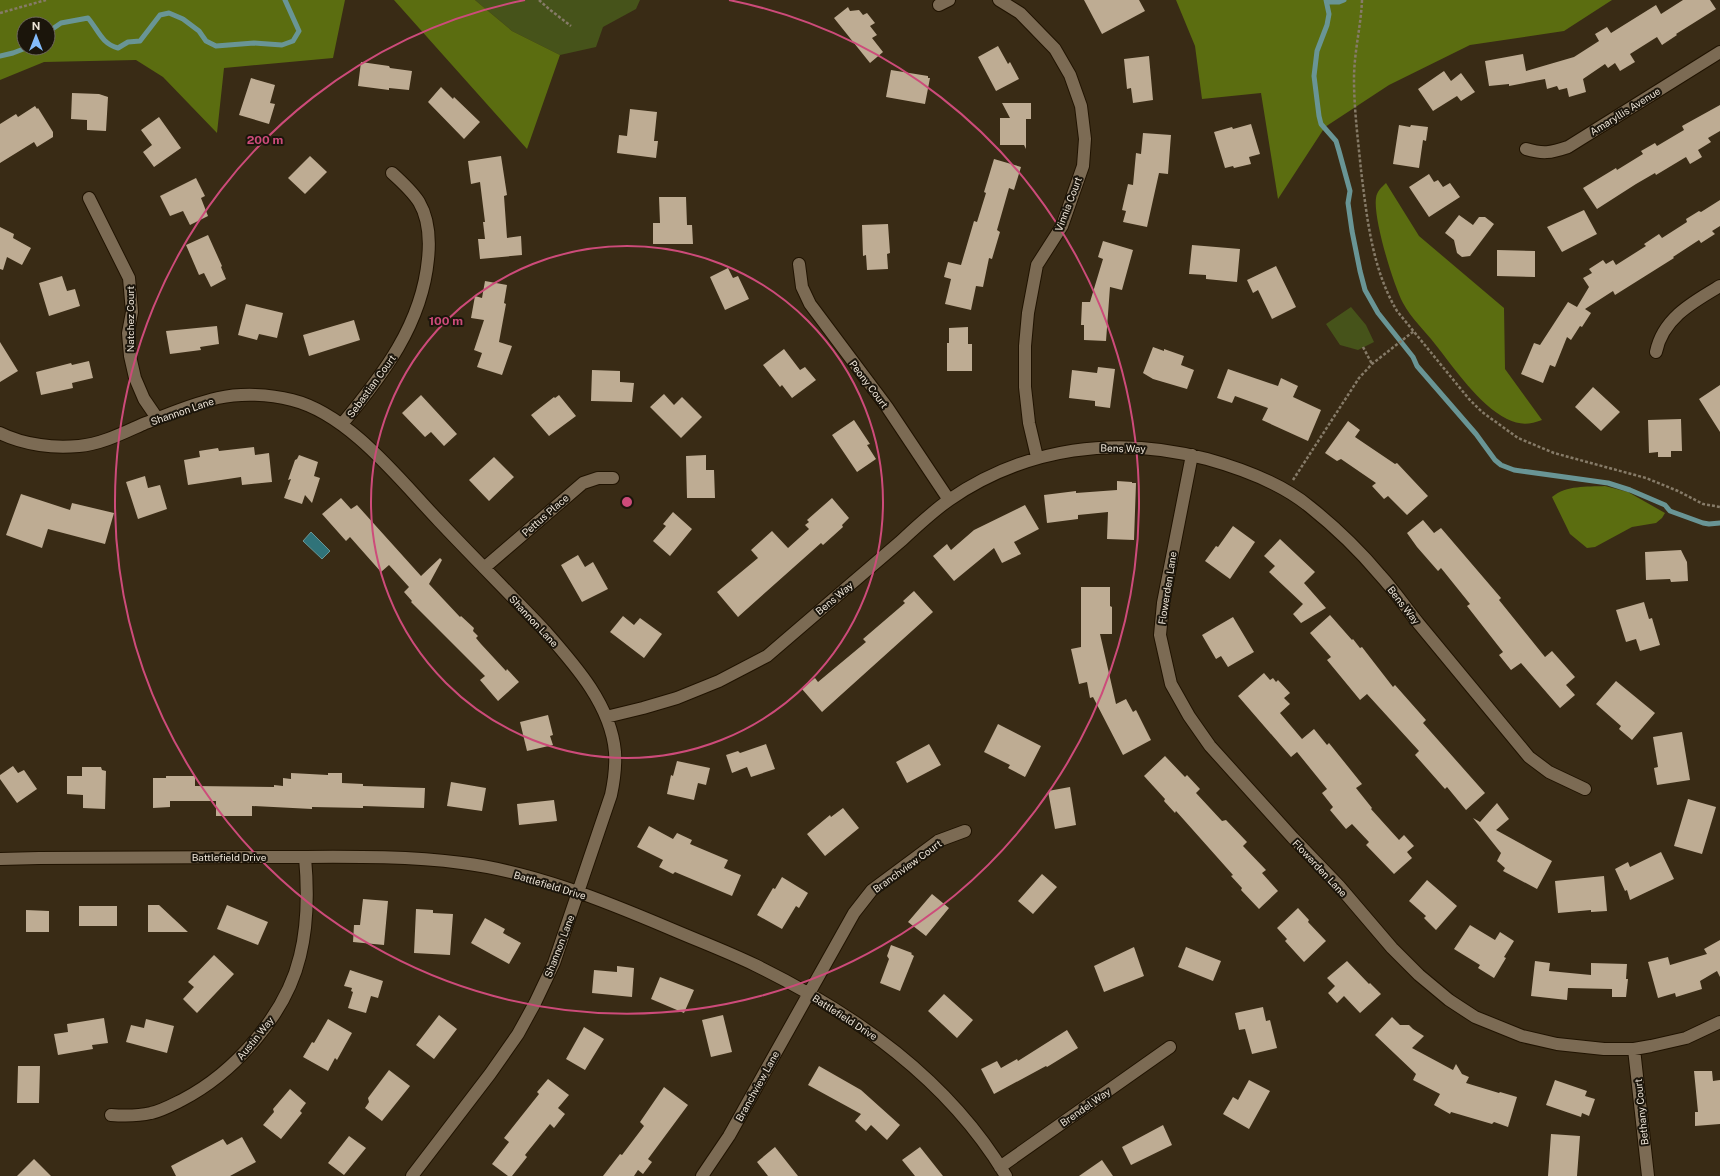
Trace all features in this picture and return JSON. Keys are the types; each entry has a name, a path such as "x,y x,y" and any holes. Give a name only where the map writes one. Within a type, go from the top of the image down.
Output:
{"street":[{"name":"Vinnia Court","path":"999,0 1020,13 1056,49 1070,75 1081,106 1085,139 1083,166 1062,226 1037,265 1028,313 1024,346 1025,387 1029,423 1037,457"},
{"name":"Amaryllis Avenue","path":"1526,149 1540,153 1553,152 1568,147 1720,52"},
{"name":"Sebastian Court","path":"342,424 372,388 396,352 419,306 427,273 429,247 427,222 420,204 412,192 392,173"},
{"name":"Natchez Court","path":"88,198 129,278 132,312 128,333 130,356 135,378 141,392 157,418"},
{"name":"Peony Court","path":"799,264 802,287 810,304 887,407 949,500"},
{"path":"1656,352 1661,338 1674,317 1684,308 1720,286"},
{"name":"Shannon Lane","path":"0,433 32,444 56,447 81,446 109,439 157,418 219,398 266,395 293,400 320,411 342,424 375,454 545,631 571,660 593,692 606,717 615,752 615,773 611,795 554,963 518,1034 490,1074 412,1176"},
{"name":"Bens Way","path":"606,717 678,698 719,681 767,656 901,541 922,521 949,500 980,481 1012,466 1037,457 1067,451 1102,447 1146,448 1192,455 1229,465 1286,491 1311,507 1342,535 1381,575 1417,622 1530,757 1549,772 1585,789"},
{"name":"Flowerden Lane","path":"1192,455 1163,603 1160,635 1171,684 1189,716 1210,746 1293,838 1339,886 1392,948 1419,975 1449,1000 1475,1017 1522,1036 1565,1045 1604,1049 1634,1049 1686,1038 1720,1022"},
{"name":"Pettus Place","path":"484,568 583,483 598,478 613,478"},
{"name":"Branchview Court","path":"809,994 854,913 872,890 938,841 965,830"},
{"name":"Battlefield Drive","path":"0,859 306,857 392,858 462,863 496,869 578,893 632,912 754,965 839,1011 889,1045 940,1092 972,1129 1003,1171"},
{"name":"Austin Way","path":"112,1115 132,1116 152,1113 171,1106 193,1094 213,1081 237,1061 261,1033 275,1013 289,986 300,957 306,922 306,857"},
{"name":"Branchview Lane","path":"702,1176 729,1136 809,994"},
{"name":"Brendel Way","path":"1003,1171 1170,1047"},
{"name":"Bethany Court","path":"1634,1049 1648,1176"}],"path":[{"path":"0,13 46,0"},
{"path":"539,0 548,10 571,26"},
{"path":"1362,0 1362,17 1355,57 1354,79 1358,145 1372,243 1387,292 1397,312 1469,399 1482,412 1518,438 1554,453 1646,478 1678,491 1703,504 1720,507"},
{"path":"1286,491 1350,391 1372,364 1414,331"},
{"path":"1363,347 1372,364"}],"green space":[{"path":"0,0 345,0 333,58 224,68 217,133 163,77 136,60 44,62 0,80"},
{"path":"394,0 475,0 512,31 560,55 527,149"},
{"path":"475,0 640,0 636,9 603,27 596,47 560,55 512,31"},
{"path":"1176,0 1612,0 1564,31 1470,45 1389,85 1325,127 1278,199 1261,93 1202,99 1195,46"},
{"path":"1386,183 1419,236 1504,308 1505,369 1542,420 1533,423 1516,422 1507,419 1486,404 1459,375 1406,309 1389,267 1378,220 1376,198"},
{"path":"1351,307 1366,325 1374,342 1358,350 1340,345 1326,324"},
{"path":"1605,486 1628,492 1665,513 1656,523 1632,527 1595,547 1587,548 1570,534 1552,497 1564,490"}],"water":[{"path":"311,532 330,551 322,559 303,541"}],"building":[{"path":"1084,0 1139,0 1145,11 1102,34"},
{"path":"1683,0 1710,0 1716,9 1676,34 1677,35 1662,45 1657,37 1630,54 1635,62 1620,71 1615,63 1608,68 1605,64 1583,79 1586,92 1569,97 1567,88 1559,90 1557,86 1547,89 1545,79 1509,86 1509,84 1489,86 1485,61 1523,54 1526,71 1574,57 1599,41 1595,34 1607,27 1611,33 1656,5 1661,14"},
{"path":"848,7 850,11 859,10 863,15 867,13 875,23 870,26 877,35 872,38 883,52 870,63 834,18"},
{"path":"998,46 1008,64 1010,62 1019,79 996,91 978,57"},
{"path":"1149,56 1153,100 1133,103 1131,88 1127,89 1124,59"},
{"path":"361,62 412,71 409,90 389,88 389,90 358,86"},
{"path":"891,70 928,76 928,78 930,78 925,104 886,97"},
{"path":"1444,71 1451,81 1461,73 1475,92 1461,101 1457,96 1433,111 1418,89"},
{"path":"251,78 275,85 270,103 275,104 269,124 239,115"},
{"path":"441,87 453,99 454,97 480,122 464,139 428,102"},
{"path":"72,93 99,94 108,97 106,131 87,130 87,120 71,119"},
{"path":"1002,103 1031,103 1031,119 1026,119 1026,149 1024,145 1000,145 1000,118 1010,118"},
{"path":"1720,105 1720,131 1708,138 1711,142 1698,150 1702,157 1690,164 1686,157 1656,175 1655,173 1636,184 1597,209 1583,188 1643,154 1641,151 1655,143 1657,146 1684,130 1682,126"},
{"path":"35,106 37,109 38,108 53,132 53,137 37,147 34,142 0,163 0,124 16,114 18,117"},
{"path":"630,109 657,112 654,141 658,141 656,158 617,153 619,135 627,136"},
{"path":"159,117 181,148 154,167 143,152 152,145 141,130"},
{"path":"1251,124 1260,154 1249,157 1251,164 1234,168 1233,166 1225,168 1214,132"},
{"path":"1399,125 1410,127 1411,125 1428,127 1426,141 1423,140 1419,168 1393,164"},
{"path":"1143,133 1171,135 1168,174 1159,173 1147,227 1123,222 1126,211 1122,210 1128,184 1133,185 1136,153 1141,154"},
{"path":"310,156 327,172 305,194 288,178"},
{"path":"501,156 507,195 504,196 507,238 521,236 522,255 480,259 478,239 485,239 483,222 485,222 480,182 471,184 468,161"},
{"path":"994,159 1021,167 1014,190 1009,188 997,230 1000,232 992,259 989,258 983,287 976,286 971,310 945,304 951,279 944,277 948,262 961,265 974,221 977,222"},
{"path":"1429,174 1434,182 1438,180 1443,187 1450,183 1460,197 1429,217 1409,187"},
{"path":"196,178 205,196 201,198 208,216 190,225 183,211 170,216 160,196"},
{"path":"659,197 686,197 687,225 692,225 693,244 653,244 653,223 660,223"},
{"path":"1720,200 1720,226 1712,231 1715,234 1701,243 1699,240 1673,257 1674,258 1615,295 1613,291 1585,309 1591,313 1571,340 1567,337 1555,367 1550,365 1543,383 1521,374 1534,343 1540,345 1568,302 1577,307 1589,287 1583,278 1592,273 1589,269 1603,260 1606,264 1613,260 1616,265 1646,246 1644,244 1659,234 1662,238 1687,222 1686,219 1699,211 1701,212"},
{"path":"1584,210 1597,234 1562,252 1547,227"},
{"path":"1459,215 1473,225 1479,217 1485,217 1494,224 1470,256 1462,257 1457,253 1454,240 1445,233"},
{"path":"888,224 890,253 887,254 888,269 867,270 866,255 863,256 862,225"},
{"path":"0,227 14,234 13,238 31,248 22,265 7,257 3,270 0,269"},
{"path":"208,235 222,266 221,267 226,279 211,287 204,273 199,275 186,245"},
{"path":"1103,241 1133,250 1122,290 1110,287 1106,341 1084,340 1084,325 1081,325 1082,302 1090,302 1103,259 1098,257"},
{"path":"1192,245 1240,249 1237,282 1206,279 1206,275 1189,274"},
{"path":"1497,250 1535,251 1535,277 1497,276"},
{"path":"1276,266 1296,307 1272,319 1258,290 1253,293 1247,280"},
{"path":"728,268 733,278 738,276 749,299 725,310 710,277"},
{"path":"62,276 67,291 75,289 80,306 49,316 39,283"},
{"path":"485,281 507,285 504,303 506,304 499,342 512,346 502,375 477,367 482,353 474,350 484,320 471,318 475,296 482,298"},
{"path":"246,304 283,313 277,338 259,334 257,340 238,335"},
{"path":"354,320 360,340 309,356 303,335"},
{"path":"217,326 219,344 200,347 201,350 170,354 166,331"},
{"path":"968,327 968,344 972,344 972,371 947,371 947,343 949,343 949,328"},
{"path":"0,342 18,371 0,382"},
{"path":"1153,347 1184,356 1181,365 1194,370 1187,389 1153,379 1143,373"},
{"path":"784,349 800,370 805,367 816,380 792,398 782,385 780,387 763,365"},
{"path":"89,361 93,378 72,383 73,388 41,395 36,372 71,363 72,365"},
{"path":"1098,367 1115,369 1110,408 1095,406 1095,401 1069,398 1072,370 1097,373"},
{"path":"1228,369 1278,386 1281,378 1298,386 1293,397 1321,410 1308,441 1262,420 1268,408 1235,396 1232,403 1217,398"},
{"path":"592,370 620,371 620,382 634,383 632,402 591,401"},
{"path":"1720,385 1720,432 1699,399"},
{"path":"1593,387 1620,412 1601,431 1575,407"},
{"path":"664,394 674,405 682,397 702,417 681,438 650,407"},
{"path":"421,395 457,434 444,446 431,432 425,437 402,413"},
{"path":"559,395 576,416 549,436 531,415 554,397 555,398"},
{"path":"1681,419 1682,451 1671,451 1671,457 1658,457 1658,452 1649,453 1648,420"},
{"path":"854,420 870,444 867,445 876,459 857,472 832,435"},
{"path":"1348,421 1360,430 1355,437 1395,464 1397,463 1428,496 1407,515 1388,496 1384,499 1372,486 1376,483 1341,459 1337,461 1325,453"},
{"path":"254,447 255,455 269,453 272,482 242,485 241,477 188,485 184,460 200,457 199,451 218,448 219,451"},
{"path":"299,455 318,462 314,476 320,478 312,503 305,495 302,504 284,498 291,479 288,480 295,460"},
{"path":"706,455 706,470 714,470 715,498 687,498 686,456"},
{"path":"494,457 514,477 489,501 469,480"},
{"path":"145,476 148,488 160,485 167,509 138,519 126,482"},
{"path":"1117,481 1136,483 1134,540 1107,539 1108,512 1078,515 1078,519 1047,523 1044,495 1076,491 1076,493 1117,490"},
{"path":"21,494 70,510 72,503 114,513 105,544 48,529 42,548 6,535"},
{"path":"341,498 351,509 357,505 421,576 440,558 442,560 429,584 460,617 461,616 474,628 473,631 478,636 476,638 481,644 506,671 507,669 519,682 498,701 480,680 485,676 411,602 412,601 404,592 409,587 389,565 381,572 350,537 346,541 322,514"},
{"path":"832,498 849,518 842,525 843,527 823,545 821,543 738,617 717,592 758,558 751,550 772,531 788,548 809,529 805,525 809,522 807,520"},
{"path":"1025,505 1039,529 1014,542 1021,554 1002,563 994,548 954,581 933,556 947,544 951,550 974,530"},
{"path":"673,512 692,529 670,556 653,541 666,526 663,524"},
{"path":"1423,520 1434,533 1441,528 1501,598 1499,600 1545,657 1552,651 1575,677 1566,685 1575,695 1560,708 1521,663 1511,670 1499,655 1503,652 1467,606 1470,604 1441,568 1438,571 1417,547 1407,533"},
{"path":"1233,526 1255,542 1230,579 1205,561 1216,546 1218,547"},
{"path":"1280,539 1315,572 1304,583 1326,608 1301,623 1293,614 1303,604 1269,572 1275,566 1264,556"},
{"path":"1681,550 1687,562 1688,581 1671,582 1670,579 1646,580 1645,552"},
{"path":"578,555 585,567 593,562 608,589 582,602 561,565"},
{"path":"1081,587 1110,587 1112,634 1100,634 1116,704 1126,699 1133,712 1136,710 1151,740 1123,755 1093,697 1090,698 1087,682 1079,684 1071,649 1081,647"},
{"path":"914,591 933,612 822,712 802,689 815,678 818,682 866,642 863,639 905,603 903,601"},
{"path":"1644,602 1649,619 1652,618 1660,645 1640,651 1636,639 1626,642 1616,610"},
{"path":"1330,615 1360,648 1362,647 1393,687 1395,685 1426,720 1423,723 1485,793 1466,810 1447,787 1445,789 1415,755 1419,751 1367,694 1360,700 1327,660 1331,657 1310,633"},
{"path":"623,616 634,625 640,618 662,634 644,658 610,632"},
{"path":"1233,617 1254,652 1228,667 1221,656 1216,659 1202,635"},
{"path":"1264,673 1270,680 1273,678 1276,682 1278,680 1290,693 1284,698 1290,704 1280,713 1302,739 1314,729 1327,745 1329,743 1362,784 1356,788 1372,808 1371,809 1399,840 1404,835 1414,846 1407,852 1412,858 1394,874 1366,845 1369,842 1352,824 1346,829 1330,810 1333,807 1322,793 1327,789 1297,752 1291,757 1238,696"},
{"path":"1616,681 1655,713 1632,740 1619,729 1621,726 1596,704"},
{"path":"548,715 553,735 550,736 553,745 527,751 520,722"},
{"path":"998,724 1041,746 1025,777 1008,768 1010,765 984,752"},
{"path":"1682,732 1690,780 1657,785 1654,768 1658,767 1653,737"},
{"path":"766,744 775,769 751,777 747,767 732,773 726,755 738,751 740,753"},
{"path":"929,744 941,765 907,783 896,762"},
{"path":"1165,756 1185,777 1187,775 1200,789 1196,793 1222,821 1226,820 1247,842 1243,846 1266,870 1262,873 1278,891 1259,909 1241,890 1242,888 1231,876 1233,875 1176,811 1175,813 1164,801 1165,799 1144,776"},
{"path":"677,761 710,768 706,785 698,783 694,800 667,794 671,775 673,776"},
{"path":"13,766 18,773 24,770 37,789 17,803 0,779 0,775"},
{"path":"82,767 101,767 102,770 106,771 105,809 83,808 83,795 67,794 67,776 82,776"},
{"path":"291,773 328,775 328,773 342,773 342,783 363,784 363,786 425,788 424,808 363,806 363,808 312,807 312,809 252,806 252,816 216,816 216,801 170,801 170,807 153,808 153,778 166,778 166,776 195,776 195,786 274,787 274,785 283,786 283,778 291,779"},
{"path":"451,782 486,788 482,811 447,806"},
{"path":"1070,787 1076,825 1055,829 1048,791"},
{"path":"1688,799 1716,807 1702,854 1674,846"},
{"path":"554,800 557,821 519,825 517,804"},
{"path":"1497,803 1509,819 1496,830 1552,861 1537,889 1503,871 1505,868 1497,861 1501,853 1473,818 1480,822"},
{"path":"843,808 859,828 825,856 807,834 830,815 831,817"},
{"path":"649,826 673,839 677,833 692,840 690,844 728,860 724,868 741,875 732,896 675,872 673,874 659,867 663,860 637,847"},
{"path":"1661,852 1674,879 1630,900 1627,890 1625,891 1615,869 1628,862 1630,867"},
{"path":"1042,874 1057,887 1033,914 1018,901"},
{"path":"1604,876 1607,911 1591,912 1591,910 1558,913 1555,881"},
{"path":"782,877 808,893 799,908 796,906 782,929 757,915 773,888 775,889"},
{"path":"1427,880 1457,906 1436,930 1424,918 1426,916 1409,901"},
{"path":"932,894 949,908 926,936 908,922"},
{"path":"363,899 388,901 384,945 353,942 354,925 360,925"},
{"path":"148,905 159,905 188,932 148,932"},
{"path":"227,905 268,922 258,945 217,929"},
{"path":"79,906 117,906 117,926 79,926"},
{"path":"1298,908 1309,920 1308,922 1326,941 1304,962 1285,941 1287,939 1277,928"},
{"path":"416,909 433,910 433,913 453,914 450,955 414,953"},
{"path":"26,910 49,911 49,932 26,932"},
{"path":"485,918 505,929 503,933 521,943 509,964 471,943"},
{"path":"1470,925 1495,940 1500,932 1514,941 1494,978 1478,968 1480,965 1454,949"},
{"path":"1720,940 1720,977 1717,971 1700,981 1702,989 1676,997 1675,993 1658,998 1648,962 1668,957 1670,965 1707,954 1704,949"},
{"path":"891,945 912,953 911,954 914,956 900,991 880,983 889,959 887,956"},
{"path":"1134,947 1144,976 1104,992 1094,966"},
{"path":"1186,947 1221,961 1213,981 1178,967"},
{"path":"214,955 234,974 197,1013 183,999 194,987 188,982"},
{"path":"1347,961 1381,994 1360,1013 1344,996 1337,1003 1328,993 1335,986 1327,978"},
{"path":"1535,961 1550,963 1549,971 1591,975 1591,963 1627,964 1626,979 1628,979 1626,997 1612,997 1612,989 1568,988 1567,1000 1531,996"},
{"path":"617,966 634,968 632,997 592,993 594,970 617,972"},
{"path":"350,970 383,981 378,998 371,996 366,1013 348,1008 353,992 351,991 352,988 344,986"},
{"path":"660,977 694,990 684,1013 651,999"},
{"path":"944,994 973,1020 957,1038 928,1011"},
{"path":"1263,1007 1266,1021 1270,1020 1277,1048 1252,1054 1245,1029 1239,1030 1235,1013"},
{"path":"439,1015 457,1029 434,1059 416,1045"},
{"path":"723,1015 732,1052 711,1057 702,1020"},
{"path":"1392,1017 1400,1025 1409,1025 1424,1036 1412,1048 1453,1070 1456,1064 1462,1074 1469,1077 1466,1083 1517,1097 1508,1127 1494,1122 1492,1124 1451,1112 1450,1114 1434,1105 1440,1094 1413,1080 1416,1074 1375,1035"},
{"path":"104,1018 108,1043 92,1045 93,1049 58,1055 54,1034 68,1032 67,1024"},
{"path":"146,1019 174,1026 167,1053 126,1042 131,1025 144,1028"},
{"path":"328,1019 352,1033 337,1060 335,1058 328,1071 303,1057 312,1042 314,1043"},
{"path":"584,1027 604,1039 585,1070 566,1059"},
{"path":"1067,1030 1078,1048 1047,1067 1046,1066 994,1094 981,1069 997,1061 1001,1068 1017,1059 1018,1061"},
{"path":"18,1066 40,1066 39,1103 17,1103"},
{"path":"819,1066 861,1090 900,1125 887,1140 871,1125 866,1131 855,1121 861,1114 808,1085"},
{"path":"389,1070 410,1086 382,1121 365,1108 369,1102 368,1098"},
{"path":"1694,1071 1712,1071 1713,1081 1720,1080 1720,1124 1695,1126 1695,1112 1698,1112"},
{"path":"548,1079 569,1095 558,1108 565,1114 554,1128 550,1124 525,1155 527,1157 512,1176 508,1176 492,1164 509,1142 504,1138 539,1094 537,1092"},
{"path":"1249,1080 1270,1091 1249,1129 1223,1114 1233,1097 1238,1100"},
{"path":"1555,1080 1587,1091 1585,1096 1595,1099 1589,1116 1582,1113 1581,1117 1546,1105"},
{"path":"664,1087 688,1105 648,1159 652,1162 643,1174 638,1170 634,1176 603,1176 620,1154 622,1155 644,1126 640,1122"},
{"path":"290,1089 306,1103 300,1111 302,1113 281,1139 263,1125 274,1112 273,1109"},
{"path":"1163,1125 1172,1145 1131,1165 1122,1147"},
{"path":"1551,1134 1580,1136 1577,1176 1548,1176"},
{"path":"349,1136 366,1148 344,1175 328,1163"},
{"path":"242,1137 256,1162 230,1176 176,1176 171,1166 223,1139 227,1145"},
{"path":"775,1147 798,1176 768,1176 757,1162"},
{"path":"920,1147 943,1176 915,1176 902,1160"},
{"path":"34,1159 51,1176 17,1176"},
{"path":"1102,1160 1113,1176 1079,1176"}],"waterway":[{"path":"56,26 61,23 88,18 104,40 112,46 118,48 128,42 140,41 160,15 169,13 183,19 199,31 206,41 216,46 254,43 282,45 293,41 299,31 285,0"},
{"path":"1326,0 1329,14 1327,25 1317,51 1314,76 1319,116 1321,124 1336,141 1350,191 1348,203 1352,231 1365,290 1378,313 1413,357 1417,366 1476,434 1495,460 1501,465 1514,470 1608,483 1630,490 1665,505 1670,511 1703,523 1720,523"},
{"path":"1327,2 1339,2 1344,0"},
{"path":"0,56 16,52"}]}
